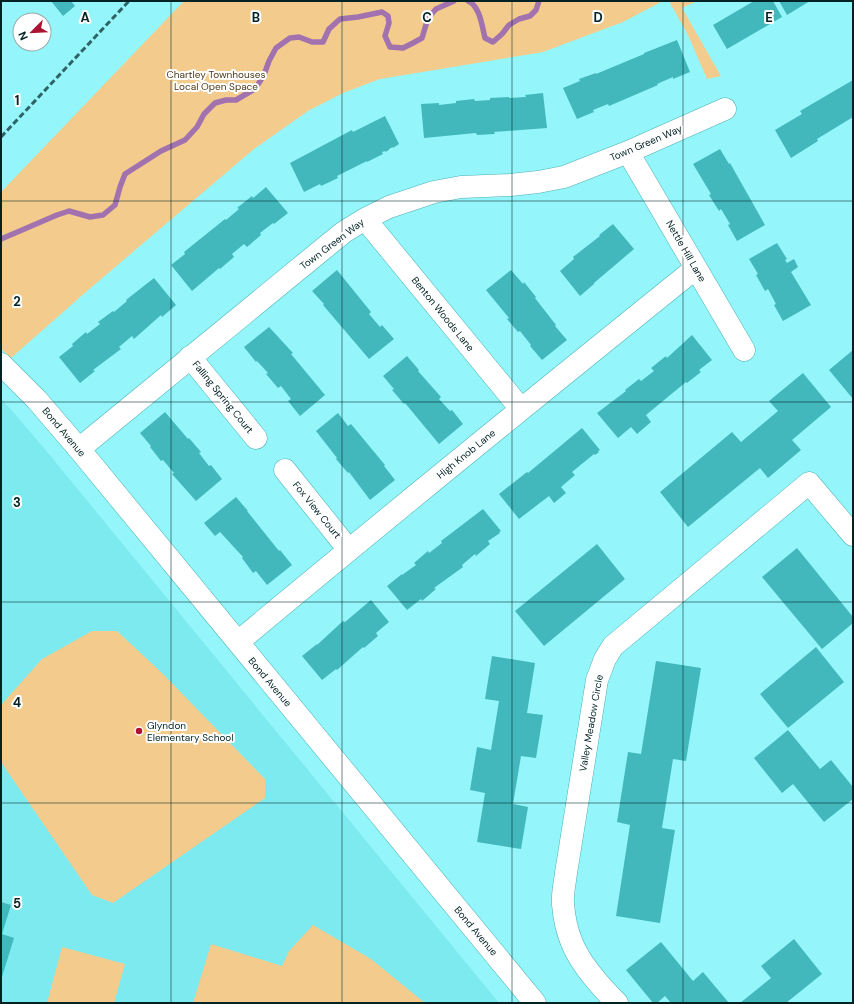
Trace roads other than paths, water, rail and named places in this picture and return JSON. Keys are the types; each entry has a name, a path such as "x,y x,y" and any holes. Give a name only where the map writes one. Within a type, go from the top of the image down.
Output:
{"street":[{"name":"Town Green Way","path":"79,449 344,232 365,219 389,207 434,192 461,187 538,182 564,176 628,152 725,109"},
{"name":"Nettle Hill Lane","path":"628,152 744,350"},
{"name":"Benton Woods Lane","path":"365,219 521,409"},
{"name":"High Knob Lane","path":"238,642 521,409 696,268"},
{"name":"Falling Spring Court","path":"190,357 256,438"},
{"name":"Bond Avenue","path":"1,364 37,400 79,449 535,1003"},
{"name":"Fox View Court","path":"284,470 349,550"},
{"name":"Valley Meadow Circle","path":"605,999 572,944 566,926 563,903 566,873 597,680 605,659 613,646 809,483 853,535"}],"waterway":[{"path":"1,239 69,211 90,217 103,215 115,205 125,174 161,151 185,140 197,127 204,114 215,103 226,100 236,100 255,89 264,75 276,48 290,38 299,37 312,42 323,42 329,29 340,19 382,12 388,16 389,23 385,36 390,47 403,48 422,38 428,18 436,9 454,1"},
{"path":"468,1 478,12 485,38 493,42 509,25 519,19 530,16 536,10 539,1"}],"railway":[{"path":"1,137 129,1"}],"place":[{"name":"Glyndon Elementary School","path":"139,731"}],"park label":[{"name":"Chartley Townhouses Local Open Space","path":"216,80"}]}
